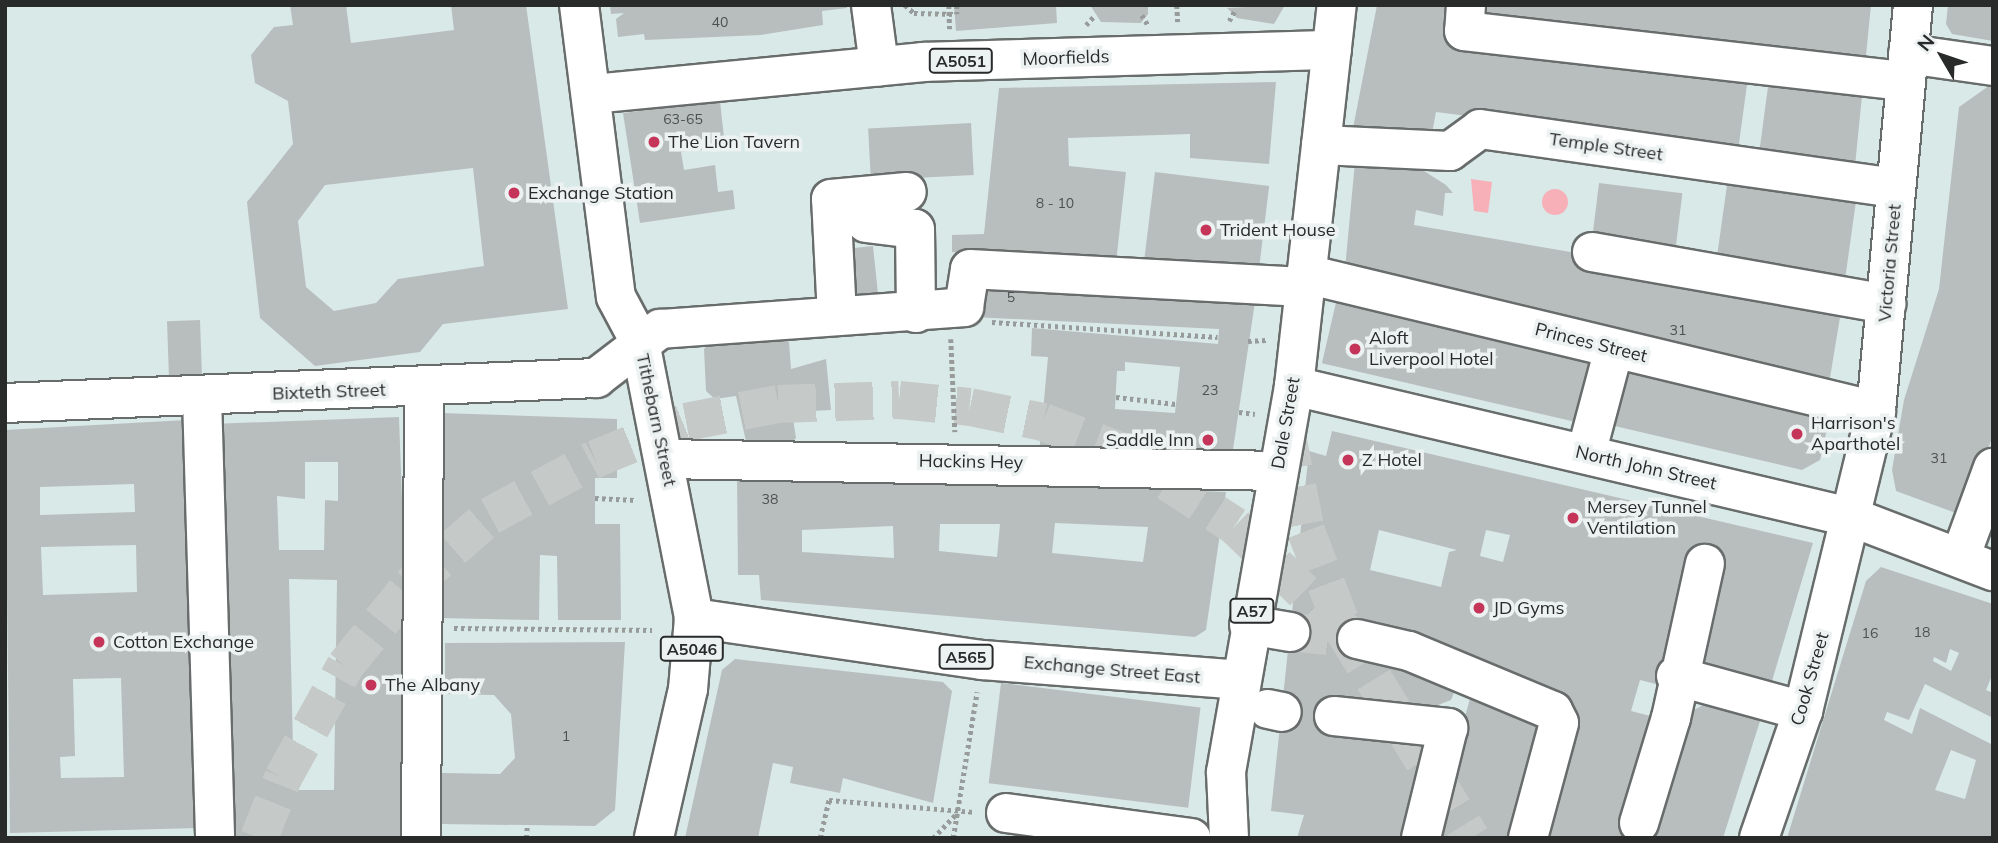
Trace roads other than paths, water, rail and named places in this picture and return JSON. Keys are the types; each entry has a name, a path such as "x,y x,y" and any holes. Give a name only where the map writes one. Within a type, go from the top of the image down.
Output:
{"street":[{"name":"Tithebarn Street","path":"579,5 617,297 640,342 665,458 694,618 688,689 654,838"},
{"path":"872,5 878,66"},
{"name":"Dale Street","path":"1229,838 1226,772 1239,680 1294,386 1337,5"},
{"name":"Victoria Street","path":"1854,518 1876,411 1913,5"},
{"path":"1465,18 1907,68 1993,66"},
{"name":"Moorfields","path":"592,94 878,66 1332,50"},
{"name":"Temple Street","path":"1321,145 1450,151 1480,130 1896,188"},
{"path":"856,322 831,200 907,192"},
{"path":"866,223 915,229 943,310"},
{"path":"1592,253 1886,304"},
{"name":"Princes Street","path":"943,310 970,269 1305,280 1876,411"},
{"name":"Bixteth Street","path":"5,403 424,388 596,378 660,329 856,322 943,310"},
{"path":"1586,454 1614,349"},
{"name":"North John Street","path":"1294,386 1854,518 1977,565"},
{"path":"421,838 424,388"},
{"path":"202,397 215,838"},
{"name":"Hackins Hey","path":"665,458 956,461 1278,471"},
{"path":"1977,565 1993,468"},
{"name":"Cook Street","path":"1759,838 1803,711 1854,518"},
{"path":"1639,822 1671,718 1676,677 1705,564"},
{"name":"Exchange Street East","path":"694,618 982,660 1239,680"},
{"path":"1249,625 1290,632"},
{"path":"1357,639 1409,651 1553,710 1559,723 1528,838"},
{"path":"1676,677 1803,711"},
{"path":"1334,716 1448,728 1420,838"},
{"path":"1006,813 1191,838"}],"tunnel":[{"path":"259,838 283,778 345,666 410,586 490,516 595,459 686,422 778,404 899,400 970,407 1043,422 1120,451 1235,526 1344,631"},
{"path":"1286,431 1306,531 1344,631 1471,838"},
{"path":"1290,632 1357,639"}],"place":[{"name":"The Lion Tavern","path":"654,142"},
{"name":"Exchange Station","path":"514,193"},
{"name":"Trident House","path":"1206,230"},
{"name":"Aloft Liverpool Hotel","path":"1355,349"},
{"name":"Harrison's Aparthotel","path":"1797,434"},
{"name":"Saddle Inn","path":"1208,440"},
{"name":"Z Hotel","path":"1348,460"},
{"name":"Mersey Tunnel Ventilation","path":"1573,518"},
{"name":"JD Gyms","path":"1479,608"},
{"name":"Cotton Exchange","path":"99,642"},
{"name":"The Albany","path":"371,685"}]}
